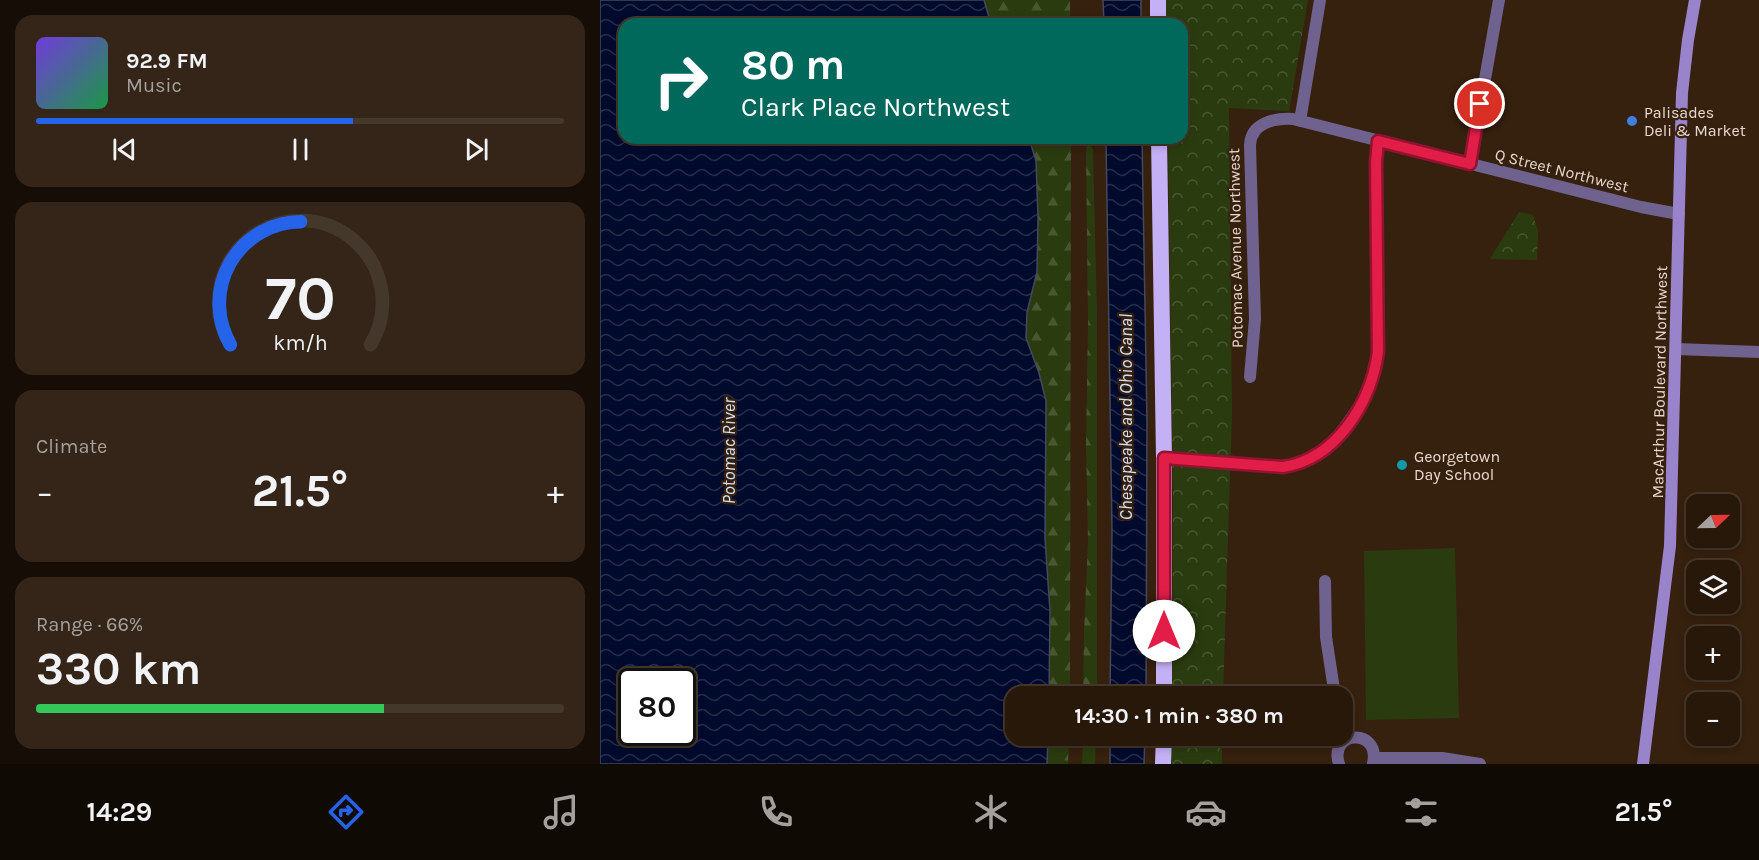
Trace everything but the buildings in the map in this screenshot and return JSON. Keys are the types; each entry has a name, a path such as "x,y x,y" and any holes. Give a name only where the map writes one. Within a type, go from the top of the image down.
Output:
{"highway":[{"path":"1158,0 1158,18"},
{"path":"1159,144 1164,458 1164,686"},
{"path":"1163,764 1164,746"}],"main road":[{"name":"MacArthur Boulevard Northwest","path":"1643,764 1669,565 1683,77 1695,0"}],"street":[{"path":"1300,121 1320,0"},
{"path":"1470,164 1499,0"},
{"name":"Q Street Northwest","path":"1263,123 1284,118 1300,121 1647,209 1679,214"},
{"name":"Potomac Avenue Northwest","path":"1250,377 1255,319 1250,145 1252,135 1263,123"},
{"path":"1164,458 1275,467 1298,464 1325,450 1359,408 1371,383 1378,352 1376,162 1378,141"},
{"path":"1676,349 1759,352"},
{"path":"1325,581 1326,637 1333,686"},
{"path":"1353,738 1361,738 1370,744 1373,761 1427,758 1480,764"},
{"path":"1339,746 1337,753 1339,764"}],"green space":[{"path":"984,0 1070,0 1070,18 989,18"},
{"path":"1166,0 1308,0 1289,111 1229,108 1232,413 1223,686 1172,686 1173,498 1168,144 1188,144 1188,18 1166,18"},
{"path":"1031,144 1071,144 1070,686 1049,686 1050,611 1045,539 1046,401 1039,373 1026,338 1027,312 1037,272 1036,161"},
{"path":"1087,144 1090,144 1093,150 1097,314 1097,686 1083,686 1088,541"},
{"path":"1519,212 1533,215 1538,231 1537,260 1490,259"},
{"path":"1455,548 1459,718 1366,720 1364,551"},
{"path":"1048,746 1069,746 1068,764 1047,764"},
{"path":"1083,746 1096,746 1095,764 1082,764"},
{"path":"1171,746 1222,746 1222,764 1171,764"}],"water":[{"name":"Potomac River","path":"600,0 984,0 989,18 618,18 618,144 1031,144 1036,161 1037,272 1027,312 1026,338 1039,373 1046,401 1045,539 1050,611 1049,686 1005,686 1005,746 1048,746 1047,764 600,764"},
{"path":"1103,0 1141,0 1141,18 1104,18"},
{"name":"Chesapeake and Ohio Canal","path":"1106,144 1142,144 1147,422 1146,686 1110,686 1112,531"},
{"path":"1110,746 1145,746 1144,764 1110,764"}],"place":[{"name":"Palisades Deli & Market","path":"1632,121"},
{"name":"Georgetown Day School","path":"1402,465"}],"route":[{"path":"1164,631 1164,458 1283,467 1298,464 1319,455 1336,438 1368,392 1378,352 1376,162 1378,141 1470,164 1480,104"}]}
